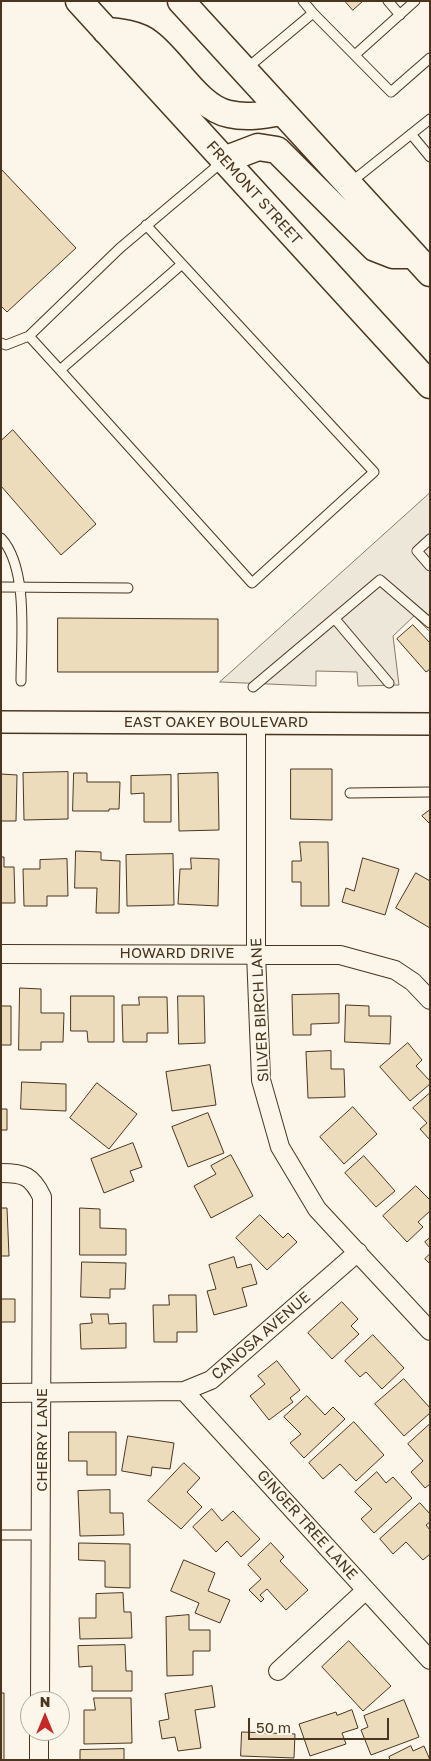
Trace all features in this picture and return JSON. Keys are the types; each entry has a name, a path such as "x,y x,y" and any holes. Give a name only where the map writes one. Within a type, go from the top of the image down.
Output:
{"main road":[{"name":"FREMONT STREET","path":"79,1 430,385"},
{"path":"181,1 421,264"},
{"path":"106,31 127,33 149,42 210,106 227,114 258,117 282,112"},
{"path":"224,160 258,147 278,150 375,248 421,264"}],"street":[{"name":"EAST OAKEY BOULEVARD","path":"1,722 430,724"},
{"name":"SILVER BIRCH LANE","path":"256,722 256,953 261,1080 280,1147 317,1209 430,1331"},
{"name":"HOWARD DRIVE","path":"1,954 256,953 340,955 395,970 413,982 430,1000"},
{"name":"CHERRY LANE","path":"1,1173 18,1173 35,1181 42,1197 40,1691"},
{"name":"CANOSA AVENUE","path":"1,1393 184,1391 211,1380 358,1252"},
{"name":"GINGER TREE LANE","path":"184,1391 430,1660"},
{"path":"278,1671 366,1590"},
{"path":"39,1760 40,1741"}],"lane":[{"path":"303,1 391,92 430,58"},
{"path":"388,1 400,15"},
{"path":"356,54 415,1"},
{"path":"244,70 314,12"},
{"path":"348,184 430,119"},
{"path":"411,134 430,157"},
{"path":"1,343 6,345 29,336 146,225 224,160"},
{"path":"29,336 252,583 374,472 146,225"},
{"path":"60,370 182,264"},
{"path":"1,538 7,544 19,571 22,681"},
{"path":"430,539 417,551 430,566"},
{"path":"253,687 380,580 430,623"},
{"path":"1,587 128,588"},
{"path":"335,619 389,683"},
{"path":"350,793 430,792"},
{"path":"1,1535 41,1535"}],"shaded area":[{"path":"430,493 430,632 414,616 393,636 399,685 358,686 357,672 316,671 316,686 220,682"}],"building":[{"path":"345,1 363,1 353,10"},
{"path":"1,169 76,248 7,312 1,306"},
{"path":"13,430 96,524 61,555 1,486 1,441"},
{"path":"58,618 218,619 218,672 58,672"},
{"path":"413,625 430,643 430,669 426,672 397,639"},
{"path":"291,769 332,769 332,820 291,819"},
{"path":"68,772 68,819 24,820 23,773"},
{"path":"74,773 87,773 87,782 120,782 119,809 109,809 109,811 73,811"},
{"path":"218,773 219,830 179,831 178,774"},
{"path":"1,774 17,775 16,821 1,821"},
{"path":"171,775 171,822 144,822 144,793 131,794 131,776"},
{"path":"430,810 430,824 422,816"},
{"path":"300,842 328,842 329,906 301,906 301,882 292,882 292,861 301,861"},
{"path":"76,851 101,852 101,860 120,861 119,913 96,913 97,888 75,888"},
{"path":"173,854 174,905 127,906 126,855"},
{"path":"1,857 4,857 4,867 14,867 15,903 1,903"},
{"path":"191,858 219,859 218,906 178,904 180,869 191,869"},
{"path":"363,858 399,869 385,915 342,902 346,888 354,891"},
{"path":"67,859 68,896 47,896 47,906 24,906 23,869 40,869 40,860"},
{"path":"416,873 430,881 430,928 396,908"},
{"path":"20,988 41,989 41,1013 64,1013 63,1042 41,1042 41,1050 19,1050"},
{"path":"339,994 339,1023 311,1024 311,1035 293,1035 292,995"},
{"path":"71,996 114,996 114,1042 88,1042 87,1031 71,1031"},
{"path":"178,996 204,996 205,1043 179,1044"},
{"path":"139,997 167,997 168,1033 147,1033 147,1042 123,1042 122,1005 139,1005"},
{"path":"346,1005 369,1006 369,1016 391,1016 390,1044 345,1042"},
{"path":"1,1006 11,1006 11,1045 1,1045"},
{"path":"408,1043 422,1060 416,1066 430,1081 430,1084 410,1101 380,1067"},
{"path":"331,1051 331,1069 344,1069 345,1097 308,1098 306,1052"},
{"path":"210,1065 216,1105 172,1111 166,1072"},
{"path":"22,1082 66,1084 66,1111 21,1109"},
{"path":"97,1083 137,1114 109,1149 70,1118"},
{"path":"430,1093 430,1140 420,1129 427,1123 413,1108"},
{"path":"353,1107 377,1134 344,1164 320,1137"},
{"path":"1,1109 7,1109 7,1130 1,1130"},
{"path":"208,1113 224,1153 188,1167 172,1127"},
{"path":"133,1143 142,1167 130,1171 134,1181 104,1193 91,1159"},
{"path":"231,1155 253,1196 211,1218 194,1186 216,1174 211,1166"},
{"path":"364,1156 395,1191 376,1207 345,1173"},
{"path":"416,1186 430,1200 430,1211 418,1222 423,1227 407,1242 383,1216"},
{"path":"1,1208 7,1208 9,1256 1,1256"},
{"path":"80,1208 100,1209 100,1228 126,1229 126,1255 80,1255"},
{"path":"260,1215 283,1238 288,1233 297,1242 267,1270 236,1238"},
{"path":"430,1238 430,1248 425,1242"},
{"path":"430,1254 430,1264 425,1259"},
{"path":"234,1257 237,1268 251,1264 257,1284 242,1288 247,1306 214,1315 207,1291 216,1289 209,1265"},
{"path":"82,1262 126,1263 125,1289 110,1289 110,1298 81,1297"},
{"path":"169,1295 196,1295 197,1332 177,1332 177,1342 154,1342 153,1305 169,1305"},
{"path":"1,1299 15,1299 15,1322 1,1322"},
{"path":"342,1302 358,1319 351,1326 359,1334 332,1359 308,1333"},
{"path":"91,1314 108,1314 109,1324 126,1323 126,1348 81,1349 80,1324 92,1323"},
{"path":"373,1335 404,1368 382,1389 366,1372 360,1377 345,1361"},
{"path":"277,1361 300,1390 290,1398 293,1402 269,1420 250,1396 265,1384 258,1376"},
{"path":"404,1379 430,1408 430,1413 404,1436 375,1404"},
{"path":"307,1396 325,1415 333,1407 345,1419 304,1458 290,1443 301,1434 284,1417"},
{"path":"354,1422 384,1455 356,1481 340,1464 323,1479 309,1463"},
{"path":"430,1424 430,1484 425,1488 411,1472 423,1461 408,1444"},
{"path":"69,1432 116,1432 116,1475 87,1475 87,1461 69,1461"},
{"path":"128,1436 174,1443 170,1469 152,1467 151,1476 122,1471"},
{"path":"184,1463 200,1478 187,1492 202,1507 181,1529 148,1501"},
{"path":"377,1472 386,1483 393,1477 412,1498 374,1533 361,1519 372,1509 355,1492"},
{"path":"110,1490 110,1513 123,1513 124,1535 80,1536 78,1491"},
{"path":"420,1503 430,1514 430,1522 426,1525 430,1530 430,1554 423,1560 406,1542 393,1554 380,1539"},
{"path":"212,1509 222,1521 233,1511 260,1539 241,1557 227,1541 216,1552 193,1527"},
{"path":"79,1543 130,1544 130,1588 105,1587 105,1561 79,1560"},
{"path":"271,1543 284,1557 280,1561 308,1590 286,1610 267,1589 260,1595 264,1599 261,1602 249,1590 261,1579 248,1565"},
{"path":"184,1560 215,1573 208,1591 230,1600 220,1623 195,1613 199,1603 171,1591"},
{"path":"123,1593 124,1612 131,1612 132,1638 80,1639 79,1618 96,1618 96,1594"},
{"path":"189,1615 189,1630 210,1630 210,1651 193,1651 193,1675 167,1676 166,1617"},
{"path":"349,1641 391,1686 363,1711 322,1667"},
{"path":"125,1645 126,1671 132,1671 132,1691 92,1691 92,1666 79,1667 78,1646"},
{"path":"212,1686 215,1707 195,1710 201,1748 178,1751 175,1737 162,1739 159,1721 169,1719 165,1694"},
{"path":"1,1693 4,1693 4,1760 1,1760"},
{"path":"94,1698 131,1698 132,1743 84,1744 84,1710 95,1710"},
{"path":"404,1700 419,1737 371,1755 361,1730 368,1727 364,1716"},
{"path":"352,1710 358,1728 342,1733 346,1744 310,1756 299,1724 336,1712 337,1715"},
{"path":"242,1732 295,1734 294,1758 241,1756"},
{"path":"411,1746 413,1751 424,1746 430,1760 390,1760 389,1757"},
{"path":"124,1749 124,1760 80,1760 80,1750"}]}
